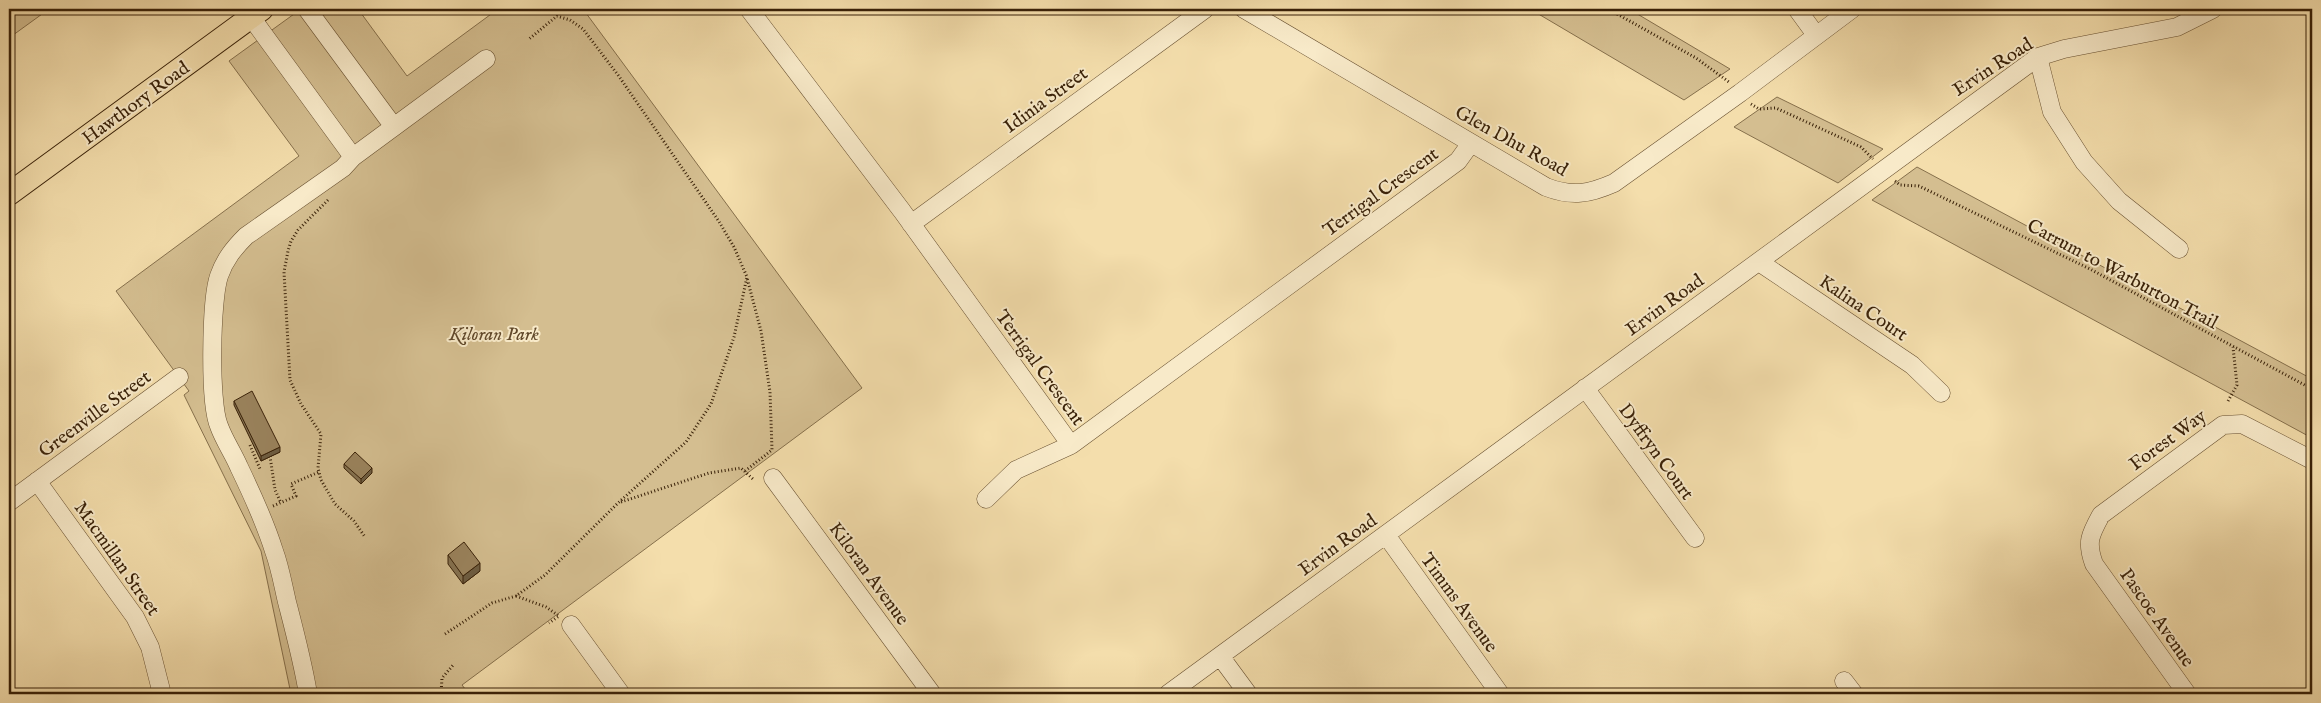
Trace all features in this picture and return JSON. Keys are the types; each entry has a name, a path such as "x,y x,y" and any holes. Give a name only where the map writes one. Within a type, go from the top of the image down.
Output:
{"main road":[{"name":"Hawthory Road","path":"9,194 256,13"}],"street":[{"path":"307,9 394,127"},
{"name":"Terrigal Crescent","path":"749,9 911,224 1071,445 1458,161 1471,143"},
{"name":"Idinia Street","path":"911,224 1205,9"},
{"name":"Glen Dhu Road","path":"1244,9 1546,187 1570,193 1594,192 1614,183 1740,93 1852,9"},
{"path":"1797,9 1816,35"},
{"name":"Ervin Road","path":"1168,694 2038,57 2064,49 2177,27 2213,9"},
{"path":"256,13 354,157"},
{"path":"2038,57 2052,112 2084,162 2119,201 2180,249"},
{"path":"308,694 303,665 275,551 252,495 218,426 214,410 212,395 215,296 218,278 224,263 234,248 267,220 343,168 354,157 486,59"},
{"name":"Kalina Court","path":"1759,262 1912,365 1940,393"},
{"name":"Greenville Street","path":"9,502 179,377"},
{"name":"Dyffryn Court","path":"1585,388 1695,538"},
{"name":"Forest Way","path":"2094,564 2089,551 2090,536 2101,515 2223,425 2242,424 2312,460"},
{"path":"986,500 1016,470 1071,445"},
{"name":"Kiloran Avenue","path":"773,478 932,694"},
{"name":"Macmillan Street","path":"37,481 135,617 150,647 162,694"},
{"name":"Timms Avenue","path":"1386,535 1500,694"},
{"name":"Pascoe Avenue","path":"2094,564 2187,694"},
{"path":"571,625 622,694"},
{"path":"1220,656 1248,694"}],"path":[{"path":"1608,9 1696,58 1730,83 1740,93"},
{"path":"529,39 558,16 570,20 583,29 618,75 718,220 734,247 747,278 761,331 770,392 772,450 745,471"},
{"path":"1759,108 1776,108 1861,148"},
{"name":"Carrum to Warburton Trail","path":"1919,186 2090,269 2312,389"},
{"path":"303,224 291,241 284,272 290,380 301,404 321,434 319,472 327,492 335,504 354,521 365,537"},
{"path":"446,634 492,603 516,596 545,575 618,503 686,442 711,404 734,338 747,278"},
{"path":"2228,401 2237,385 2237,365 2233,347"},
{"path":"270,456 275,490 281,503"},
{"path":"618,503 709,473 741,468 753,479"},
{"path":"270,508 296,496 291,484 319,472"},
{"path":"516,596 546,607 558,616 549,623"},
{"path":"441,694 442,678 454,664"}],"green space":[{"path":"9,9 49,9 9,38"},
{"name":"Kiloran Park","path":"301,9 358,9 407,76 498,9 583,9 862,388 462,685 469,694 291,694 261,551 184,395 189,391 116,291 299,156 229,61"},
{"path":"1530,9 1629,9 1730,69 1684,100"},
{"path":"1777,97 1883,149 1838,183 1734,127"},
{"path":"1917,167 2312,379 2312,438 1872,200"}],"building":[{"path":"252,391 280,447 261,456 234,401"},
{"path":"355,452 372,468 361,479 344,464"},
{"path":"464,542 480,563 463,576 448,555"}]}
